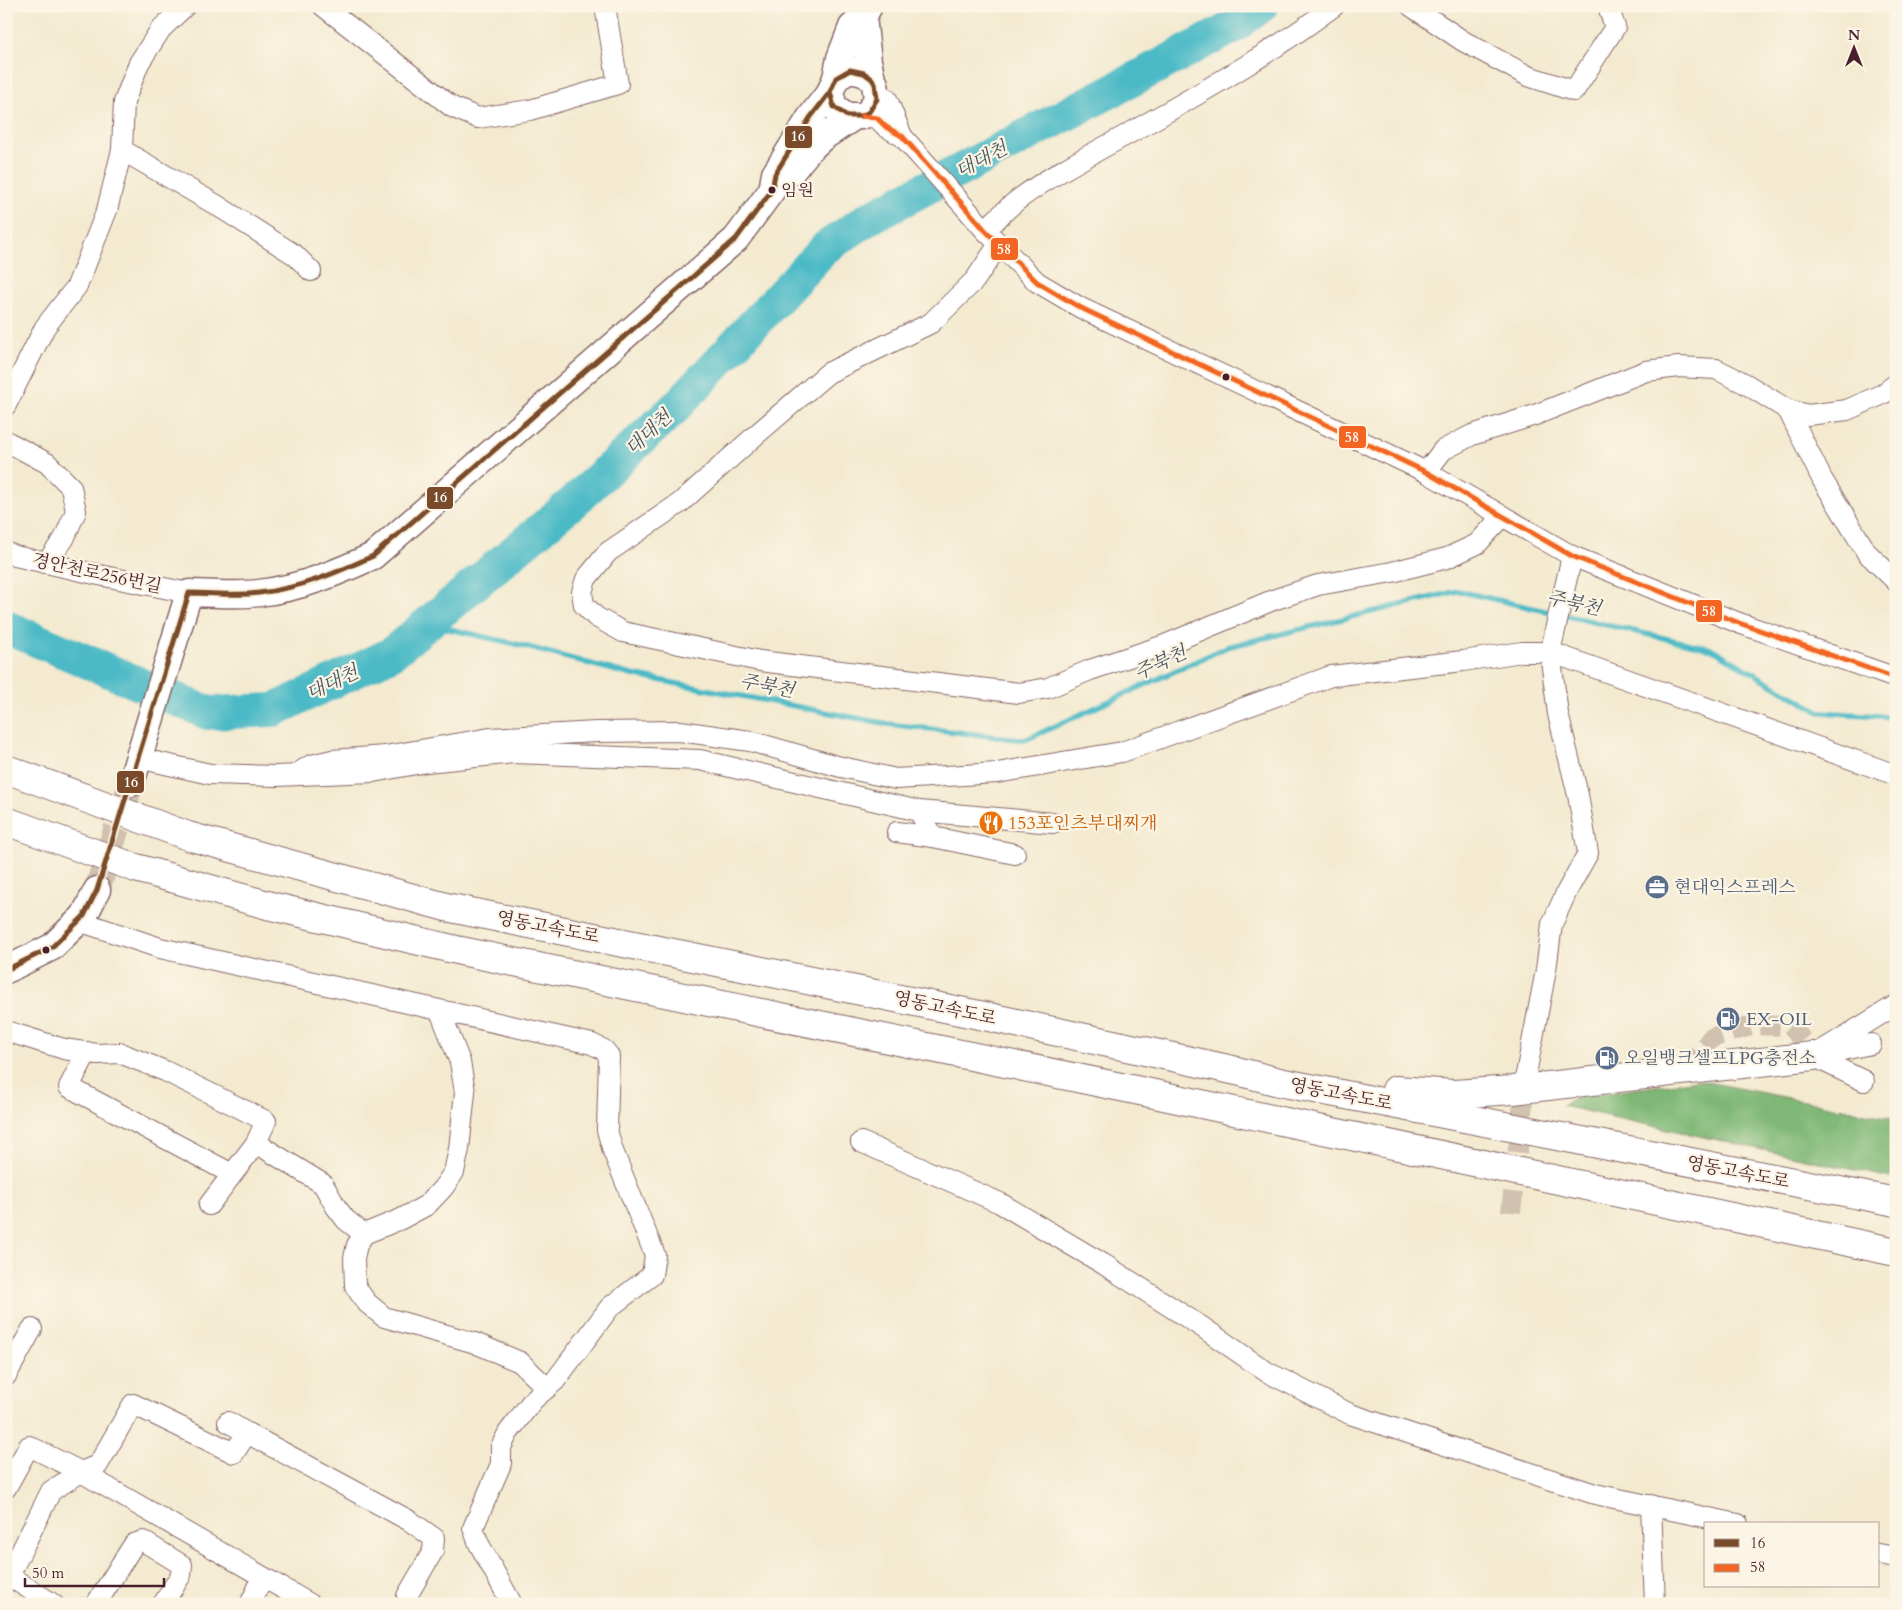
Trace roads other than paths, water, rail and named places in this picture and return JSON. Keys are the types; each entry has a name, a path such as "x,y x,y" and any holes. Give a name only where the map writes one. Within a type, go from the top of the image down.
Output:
{"highway":[{"name":"영동고속도로","path":"6,769 188,836 446,907 988,1017 1237,1071 1279,1082 1896,1202"},
{"path":"6,821 136,868 271,906 462,951 1145,1092 1896,1252"},
{"path":"1279,1082 1454,1094 1521,1089 1813,1056"}],"main road":[{"path":"858,116 847,116 834,107 833,85 840,58 852,27 866,12"},
{"path":"131,783 189,593 258,593 284,588 326,577 373,556 736,239 772,190 784,183 809,150 822,138 858,116 869,112 877,99 868,61 866,12"},
{"path":"772,190 775,174 833,85 850,70 857,70 864,73 874,85"},
{"path":"6,970 52,947 84,916 97,890"}],"street":[{"path":"6,405 45,327 77,286 107,210 122,150 124,102 139,63 161,29 185,6"},
{"path":"323,6 452,107 478,118 530,110 618,84 606,6"},
{"path":"980,225 1068,167 1154,120 1226,77 1307,26 1334,6"},
{"path":"1410,6 1463,42 1528,76 1574,91 1615,27 1608,6"},
{"path":"874,85 887,99 902,136 980,225 1037,282 1081,308 1426,472 1502,516 1570,565 1896,678"},
{"path":"858,116 877,118 886,127 902,136"},
{"path":"122,150 218,206 295,255 311,271"},
{"path":"999,244 975,280 931,323 828,373 680,503 608,552 586,579 582,592 584,605 596,617 623,632 689,647 760,661 1019,693 1048,688 1090,670 1165,645 1273,600 1318,585 1392,572 1447,558 1477,544 1502,516"},
{"path":"1426,472 1443,450 1472,436 1535,415 1646,371 1679,367 1716,369 1746,384 1788,410 1808,416 1846,410 1883,394 1896,384"},
{"path":"1788,410 1822,479 1867,553 1896,581"},
{"path":"6,441 47,462 71,487 76,511 64,539 46,563"},
{"name":"경안천로256번길","path":"6,552 46,563 189,593"},
{"path":"1526,1074 1546,970 1552,924 1567,891 1588,854 1578,795 1558,714 1550,652 1570,565"},
{"path":"295,775 311,765 332,760 385,756 490,738 596,732 680,731 750,741 838,766 896,779 997,773 1122,752 1331,676 1463,661 1522,652 1550,652 1896,775"},
{"path":"138,758 210,774 295,775 373,772 427,762 514,753 700,760 919,811 1053,823"},
{"path":"919,811 933,837"},
{"path":"896,832 933,837 1015,854"},
{"path":"79,921 160,948 592,1044 604,1050 609,1056 607,1130 613,1151 655,1255 652,1275 610,1307 554,1381 533,1400 508,1433 501,1446 501,1464 473,1528 479,1544 512,1604"},
{"path":"1813,1056 1896,1005"},
{"path":"440,1011 460,1062 465,1092 459,1149 454,1172 443,1188 427,1205 401,1219 364,1234 357,1245 354,1258 356,1286 366,1302 384,1317 474,1343 520,1362 547,1388"},
{"path":"6,1031 64,1049 120,1053 166,1071 266,1121 256,1143 209,1205"},
{"path":"1813,1056 1871,1044"},
{"path":"87,1052 69,1087 232,1174"},
{"path":"1813,1056 1864,1081"},
{"path":"861,1142 1000,1203 1114,1270 1267,1372 1350,1414 1595,1494 1729,1522"},
{"path":"256,1143 324,1184 346,1220 364,1234"},
{"path":"6,1376 32,1329"},
{"path":"53,1604 9,1576 51,1492 81,1472 98,1465 132,1404 234,1453 247,1433"},
{"path":"228,1422 410,1521 434,1538 434,1551 407,1596"},
{"path":"8,1484 29,1446 81,1472 310,1604"},
{"path":"1651,1505 1655,1604"},
{"path":"96,1604 134,1544 143,1541 182,1565 181,1575 163,1604"},
{"path":"1880,1554 1896,1557"},
{"path":"250,1604 263,1577"}],"waterway":[{"name":"대대천","path":"6,627 208,713 274,710 391,654 572,503 676,407 825,248 869,218 1235,26 1261,6"},
{"name":"주북천","path":"427,624 516,644 632,675 888,724 1025,740 1227,647 1458,591 1712,649 1820,712 1881,716 1896,720"}],"tunnel":[{"path":"97,890 131,783"},
{"path":"1688,1070 1711,1038 1754,1025 1792,1026 1813,1056"},
{"path":"1511,1212 1526,1076"}],"place":[{"name":"임원","path":"772,190"},
{"name":"153포인츠부대찌개","path":"991,823"},
{"name":"현대익스프레스","path":"1657,887"},
{"name":"EX-OIL","path":"1728,1019"},
{"name":"오일뱅크셀프LPG충전소","path":"1607,1058"}]}
